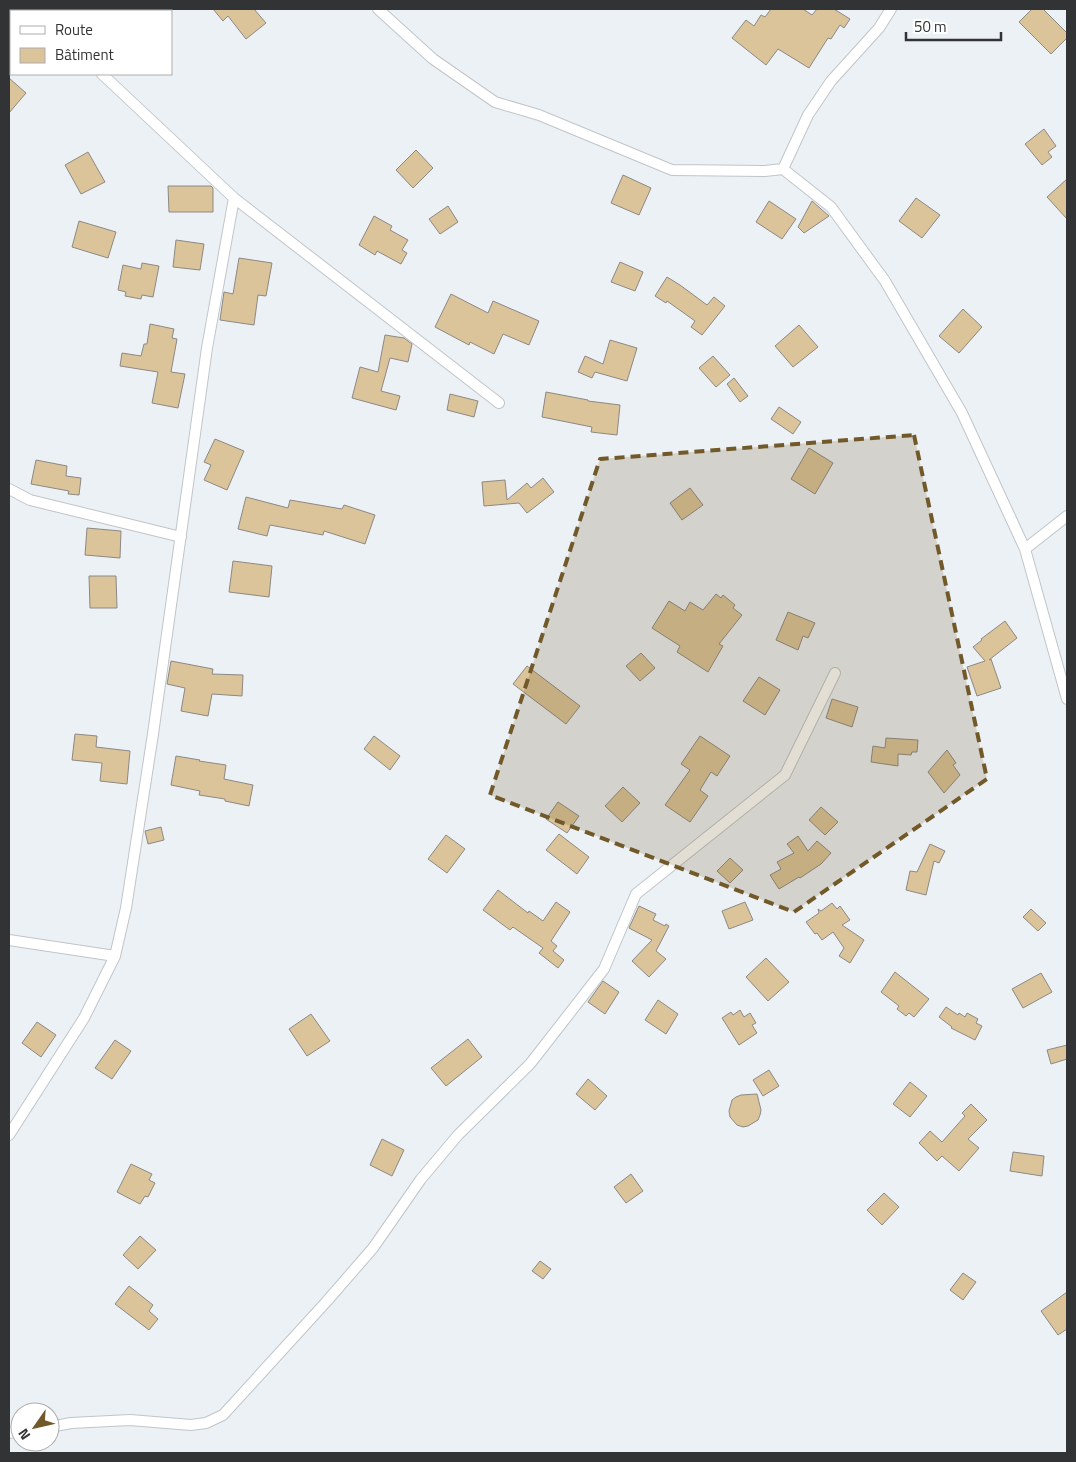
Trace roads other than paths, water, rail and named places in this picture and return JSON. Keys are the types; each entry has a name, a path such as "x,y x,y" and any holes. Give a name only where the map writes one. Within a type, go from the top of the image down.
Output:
{"street":[{"path":"378,9 433,59 495,102 539,115 672,170 765,171 783,169 831,207 885,282 962,413 1025,549 1067,699"},
{"path":"783,169 808,115 831,81 879,28 891,9"},
{"path":"103,75 234,198 499,403"},
{"path":"9,1135 84,1018 115,956 126,908 153,734 207,348 234,198"},
{"path":"9,489 30,500 181,537"},
{"path":"1025,549 1067,516"},
{"path":"60,1425 130,1420 191,1425 206,1423 223,1415 373,1248 421,1179 458,1135 530,1064 604,969 636,894 786,775 835,673"},
{"path":"9,940 115,956"}]}
